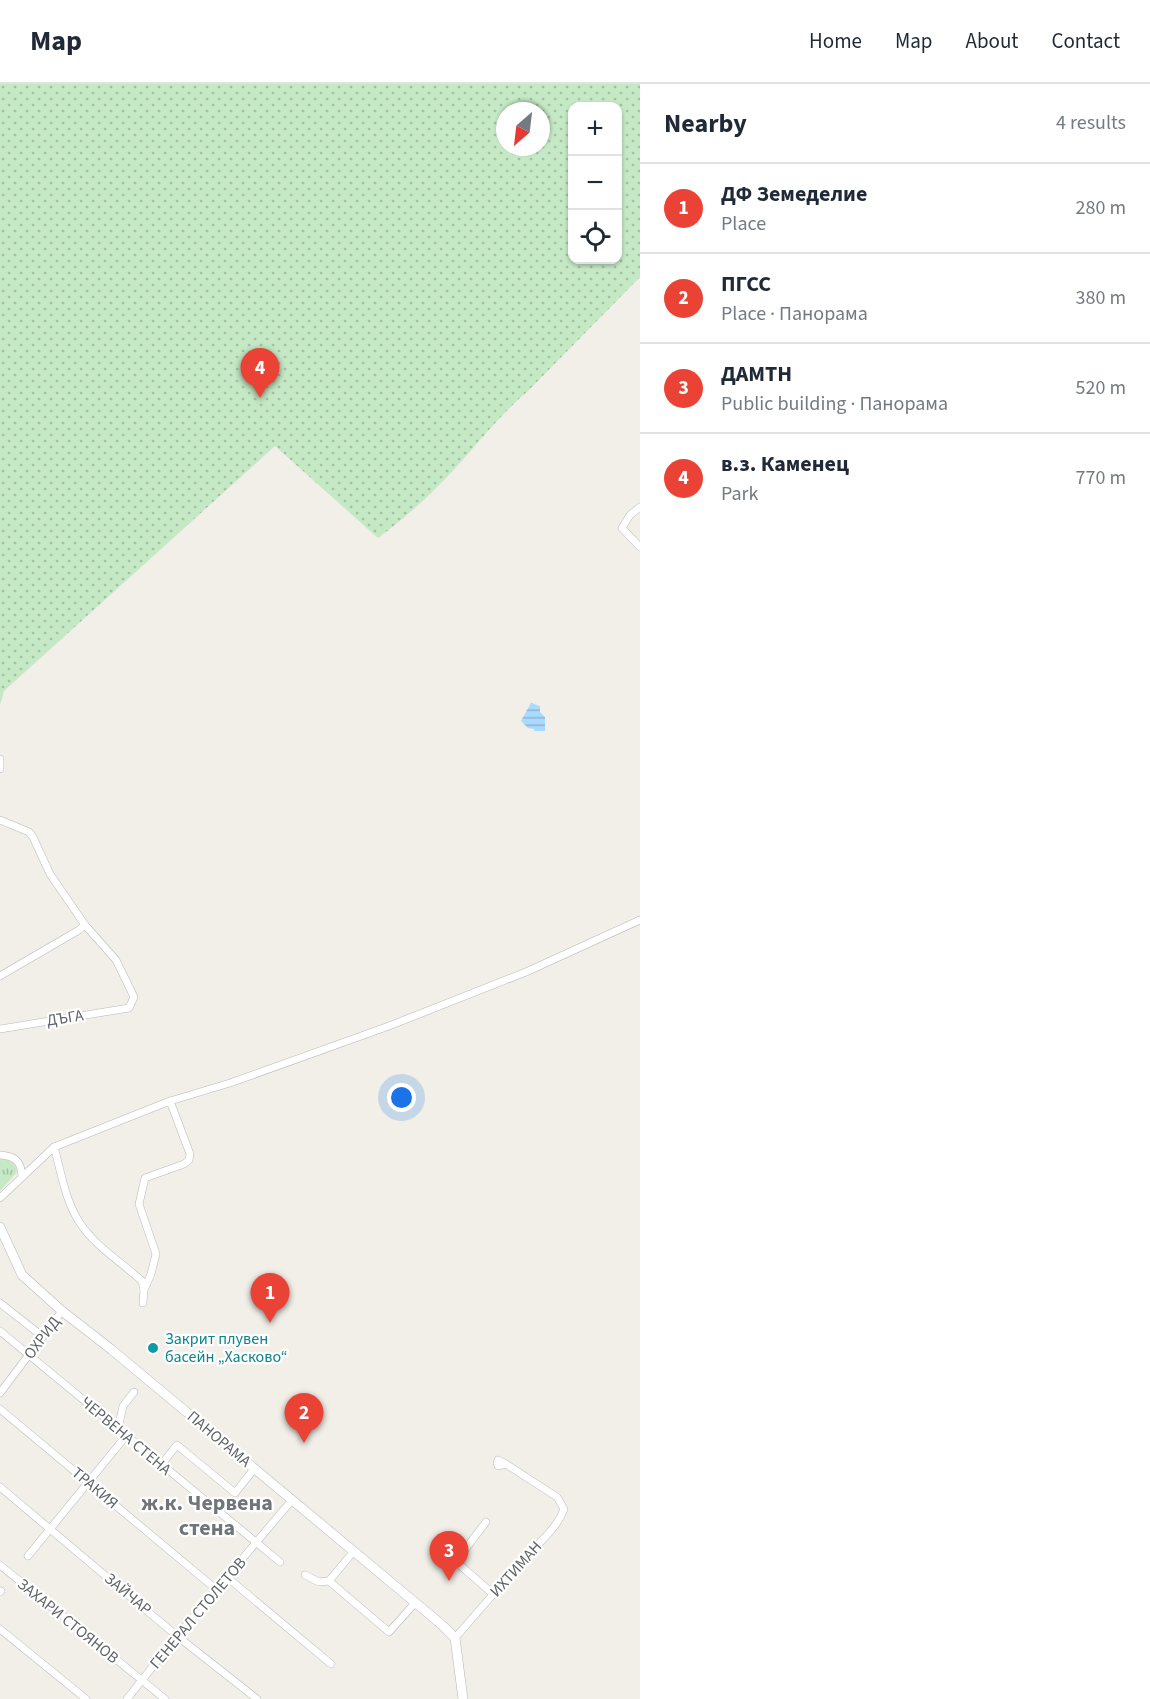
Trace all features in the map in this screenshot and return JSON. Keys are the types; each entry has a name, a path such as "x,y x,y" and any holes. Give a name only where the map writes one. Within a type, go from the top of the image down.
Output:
{"street":[{"path":"640,507 630,514 622,528 640,547"},
{"path":"0,759 0,769"},
{"path":"0,820 29,832 50,874 85,925 0,976"},
{"path":"0,1198 54,1147 170,1101 230,1083 389,1026 526,972 640,920"},
{"name":"ДЪГА","path":"0,1029 129,1008 134,997 116,960 85,925"},
{"path":"143,1303 144,1290 156,1254 139,1204 146,1178 189,1160 190,1154 170,1101"},
{"path":"54,1147 70,1203 79,1221 92,1239 141,1281 144,1290"},
{"path":"0,1155 15,1158 21,1164 22,1176"},
{"name":"ПАНОРАМА","path":"0,1227 22,1275 62,1311 354,1551 455,1638"},
{"path":"0,1303 42,1336"},
{"name":"ОХРИД","path":"0,1393 62,1311"},
{"name":"ЧЕРВЕНА СТЕНА","path":"0,1331 280,1562"},
{"path":"118,1429 123,1406 134,1392"},
{"name":"ТРАКИЯ","path":"0,1409 217,1590"},
{"path":"28,1556 126,1436"},
{"path":"161,1465 177,1445 236,1493 254,1469"},
{"name":"ИХТИМАН","path":"455,1638 555,1527 564,1509 557,1497 506,1464"},
{"name":"ЗАЙЧАР","path":"0,1487 248,1696 257,1699"},
{"name":"ГЕНЕРАЛ СТОЛЕТОВ","path":"127,1699 292,1500"},
{"path":"486,1522 459,1561 461,1566 493,1594"},
{"path":"305,1575 319,1582 328,1581 354,1551"},
{"name":"ЗАХАРИ СТОЯНОВ","path":"0,1565 165,1699"},
{"path":"228,1578 331,1664"},
{"path":"328,1581 389,1632 415,1603"},
{"path":"0,1629 86,1699"},
{"path":"455,1638 463,1699"}],"green space":[{"path":"0,84 640,84 640,277 506,412 429,495 378,538 275,446 4,691 0,705"},
{"path":"0,1158 12,1162 17,1172 0,1191"}],"water":[{"path":"531,703 540,706 540,712 545,717 545,731 534,731 521,721"}],"place":[{"name":"в.з. Каменец","path":"260,398"},
{"name":"ДФ Земеделие","path":"270,1323"},
{"name":"Закрит плувен басейн „Хасково“","path":"153,1348"},
{"name":"ПГСС","path":"304,1443"},
{"name":"ДАМТН","path":"449,1581"}],"district":[{"name":"ж.к. Червена стена","path":"207,1516"}]}
